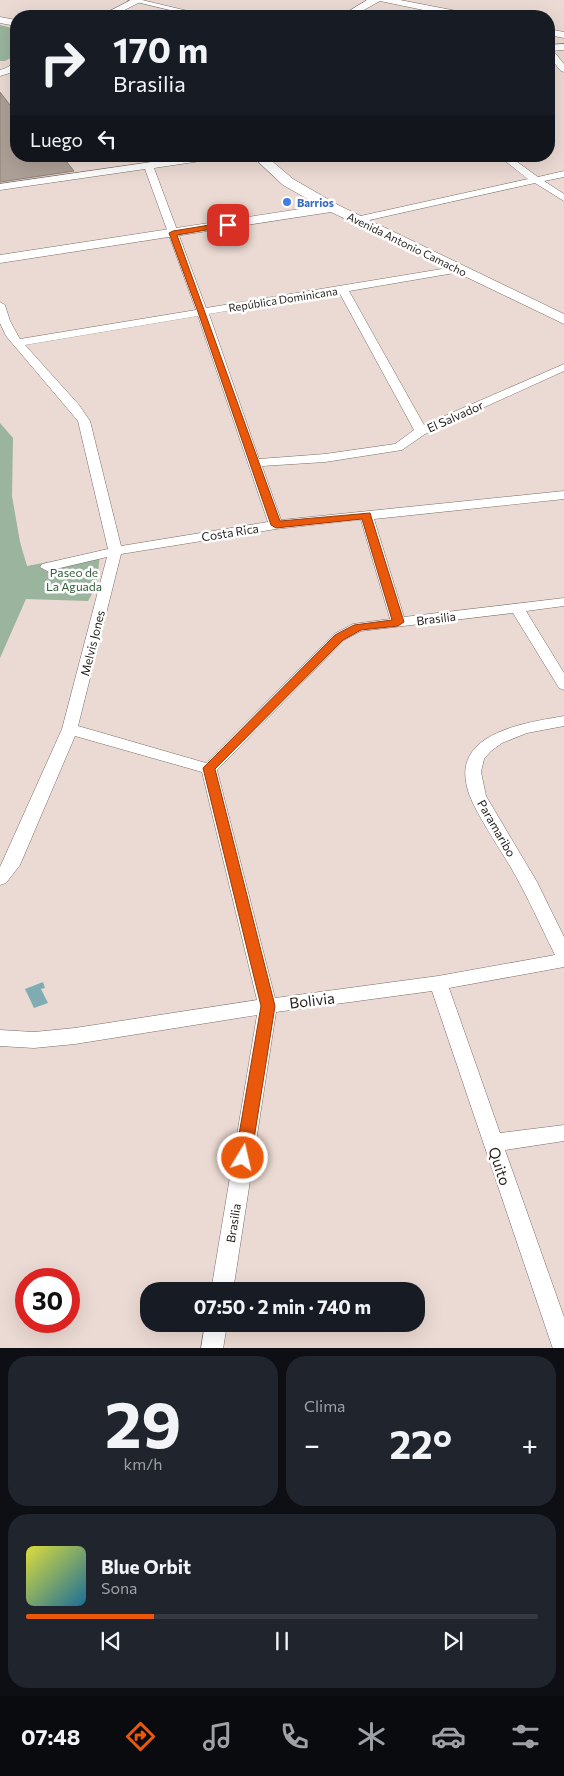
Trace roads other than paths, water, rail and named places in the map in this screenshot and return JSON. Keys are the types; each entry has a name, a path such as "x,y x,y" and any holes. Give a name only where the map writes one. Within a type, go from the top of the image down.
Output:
{"street":[{"path":"117,10 136,0 180,10"},
{"path":"357,10 375,0"},
{"path":"384,0 436,10"},
{"path":"555,57 564,69"},
{"path":"0,187 170,162"},
{"name":"Avenida Antonio Camacho","path":"265,162 288,182 333,208 564,320"},
{"path":"511,162 564,198"},
{"path":"148,165 202,312 276,525"},
{"path":"356,220 564,174"},
{"path":"0,259 333,208"},
{"name":"República Dominicana","path":"17,343 460,269"},
{"path":"343,289 421,430"},
{"name":"Melvis Jones","path":"0,305 1,316 17,343 76,406 84,421 116,551 70,729 10,865 0,878"},
{"name":"El Salvador","path":"255,463 325,458 398,446 412,439 421,430 564,367"},
{"name":"Costa Rica","path":"47,567 116,551 276,525 564,494"},
{"path":"366,515 398,622"},
{"name":"Brasilia","path":"223,1282 268,1006 209,768 339,637 358,627 564,602"},
{"path":"517,608 564,685"},
{"name":"Paramaribo","path":"564,721 530,728 492,741 480,753 473,768 478,796 528,882 564,955"},
{"path":"70,729 209,768"},
{"name":"Bolivia","path":"0,1038 34,1040 75,1036 268,1006 438,983 564,960"},
{"name":"Quito","path":"438,983 564,1348"},
{"path":"492,1143 564,1133"},
{"path":"212,1348 215,1332"}],"water":[{"path":"43,982 45,988 41,989 48,1003 34,1008 25,989"}],"place":[{"name":"Barrios","path":"287,202"}],"park label":[{"name":"Paseo de La Aguada","path":"74,579"}]}
